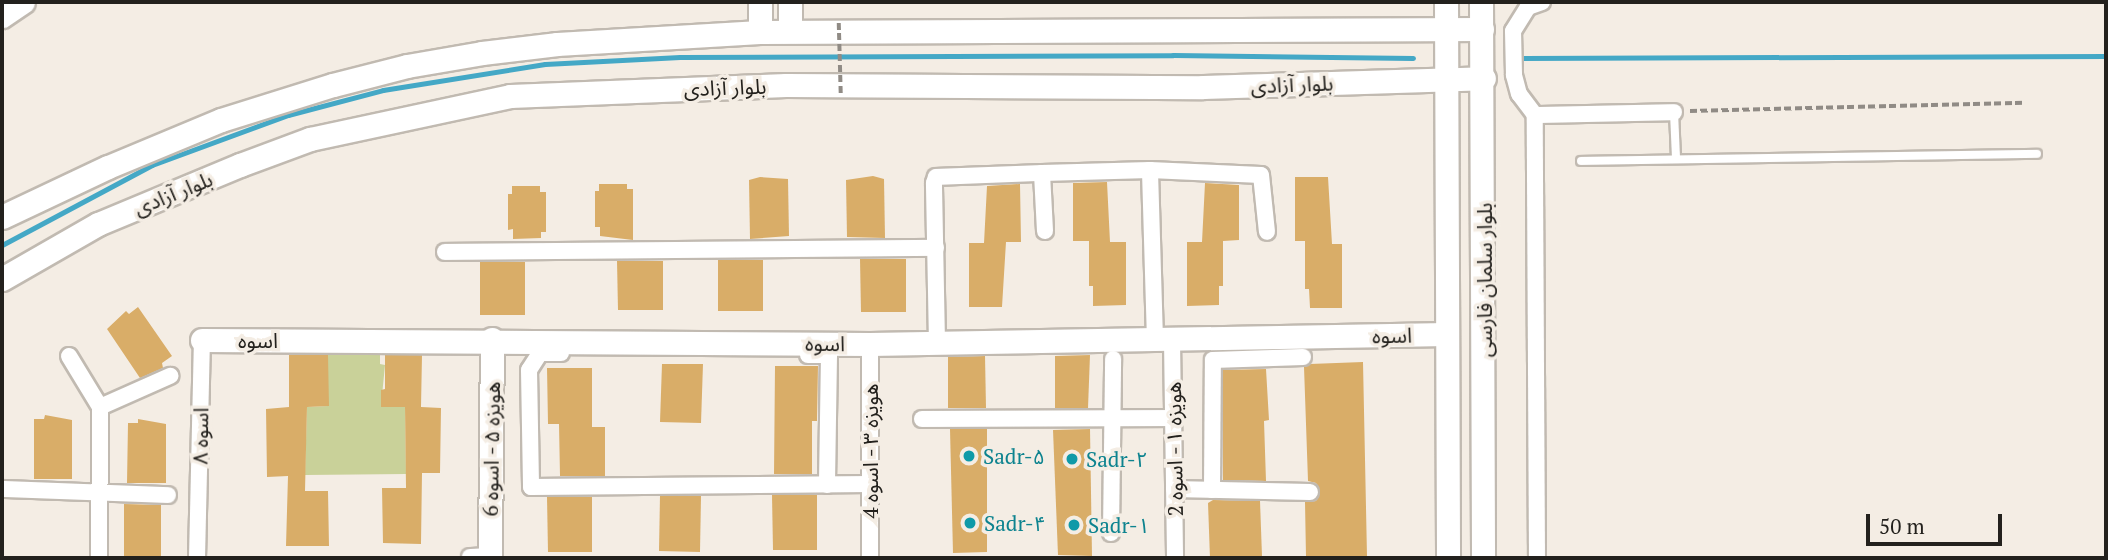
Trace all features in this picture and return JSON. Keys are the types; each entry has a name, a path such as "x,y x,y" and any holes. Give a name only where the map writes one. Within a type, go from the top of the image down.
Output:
{"main road":[{"path":"2,16 23,2"},
{"path":"760,2 760,32"},
{"path":"790,2 790,31"},
{"name":"بلوار سلمان فارسی","path":"1446,2 1448,558"},
{"name":"بلوار سلمان فارسی","path":"1481,2 1484,165 1483,558"},
{"path":"2,217 108,167 221,120 407,66 557,44 790,31 1482,29"},
{"name":"بلوار آزادی","path":"2,279 98,223 310,139 510,96 786,85 1203,87 1483,78"},
{"path":"1447,167 1484,165"},
{"name":"اسوه","path":"202,340 492,339 870,344 1447,334"},
{"name":"هویزه ۵ - اسوه 6","path":"483,557 492,339"}],"street":[{"path":"1537,558 1535,115 1519,94 1514,75 1513,31 1528,7 1542,2"},
{"path":"1535,115 1674,112"},
{"path":"937,343 936,177 1150,170 1261,175 1267,232"},
{"name":"هویزه ۱ - اسوه 2","path":"1150,170 1163,340 1173,418 1175,558"},
{"path":"1042,173 1045,231"},
{"path":"446,252 936,248"},
{"name":"اسوه ۸","path":"197,558 202,340"},
{"name":"هویزه ۳ - اسوه 4","path":"870,344 870,558"},
{"path":"827,485 829,355 540,353 529,369 531,486 827,485 870,484"},
{"path":"69,356 100,407 99,558"},
{"path":"1212,490 1213,360 1303,357"},
{"path":"1111,533 1113,359"},
{"path":"100,407 170,376"},
{"path":"922,419 1173,418"},
{"path":"2,489 168,495"},
{"path":"1174,489 1310,492"}],"lane":[{"path":"1674,112 1676,158"},
{"path":"1581,161 2036,154"}],"path":[{"path":"839,23 841,94"},
{"path":"1674,112 2025,103"}],"green space":[{"path":"380,353 380,364 385,365 381,406 405,407 406,474 305,475 307,407 328,406 322,367 328,366 328,355"}],"building":[{"path":"873,176 884,179 885,238 847,237 846,180"},
{"path":"760,177 788,179 789,236 750,239 749,180"},
{"path":"1295,177 1328,177 1332,244 1342,244 1342,308 1310,308 1309,289 1305,289 1305,241 1295,241"},
{"path":"1107,182 1110,242 1126,242 1126,305 1093,306 1093,286 1089,286 1089,241 1073,241 1073,183"},
{"path":"1205,183 1239,185 1239,240 1223,241 1223,286 1219,286 1219,305 1187,306 1187,242 1202,242"},
{"path":"599,184 627,184 627,189 633,189 633,240 600,236 600,227 595,227 595,191 599,191"},
{"path":"1020,184 1021,242 1006,242 1002,307 969,307 969,243 984,243 987,186"},
{"path":"512,186 540,186 540,192 546,192 546,232 541,232 541,238 513,239 513,229 508,230 508,194 512,194"},
{"path":"860,259 906,259 906,312 861,312"},
{"path":"718,260 763,260 763,311 718,311"},
{"path":"617,261 663,261 663,310 618,310"},
{"path":"480,262 525,262 525,315 480,315"},
{"path":"138,307 172,356 162,363 163,368 140,378 107,329 126,311 129,314"},
{"path":"289,355 328,355 329,406 307,407 305,491 328,491 329,546 286,546 288,476 267,477 266,409 289,407"},
{"path":"385,355 422,355 421,407 441,408 440,473 422,473 421,544 383,543 382,488 406,488 405,407 381,407 381,390 385,389"},
{"path":"1090,355 1088,408 1055,408 1055,356"},
{"path":"985,356 986,408 948,408 948,357"},
{"path":"1363,362 1367,556 1306,557 1305,502 1316,501 1320,492 1316,483 1308,481 1304,367 1310,364"},
{"path":"662,364 703,364 701,423 660,422"},
{"path":"775,366 818,366 817,421 812,421 812,474 774,474"},
{"path":"547,368 592,368 592,427 605,427 605,476 560,476 559,424 548,424"},
{"path":"1266,369 1269,420 1264,421 1266,481 1223,480 1223,370"},
{"path":"45,415 72,420 72,479 34,479 34,419 44,419"},
{"path":"138,419 166,424 166,483 127,483 128,423 138,423"},
{"path":"950,429 987,429 987,552 953,553"},
{"path":"1090,429 1092,556 1058,555 1053,430"},
{"path":"772,495 817,495 817,550 773,550"},
{"path":"660,496 701,496 700,552 659,551"},
{"path":"547,497 592,497 592,552 548,552"},
{"path":"1213,500 1260,501 1262,556 1210,558 1208,503"},
{"path":"124,504 161,505 161,558 124,558"}],"waterway":[{"path":"2,245 152,165 288,115 383,90 545,64 680,57 1173,55 1413,58"},
{"path":"1515,58 2106,56"}],"place":[{"name":"Sadr-۵","path":"969,456"},
{"name":"Sadr-۲","path":"1072,459"},
{"name":"Sadr-۴","path":"970,523"},
{"name":"Sadr-۱","path":"1074,525"}]}
